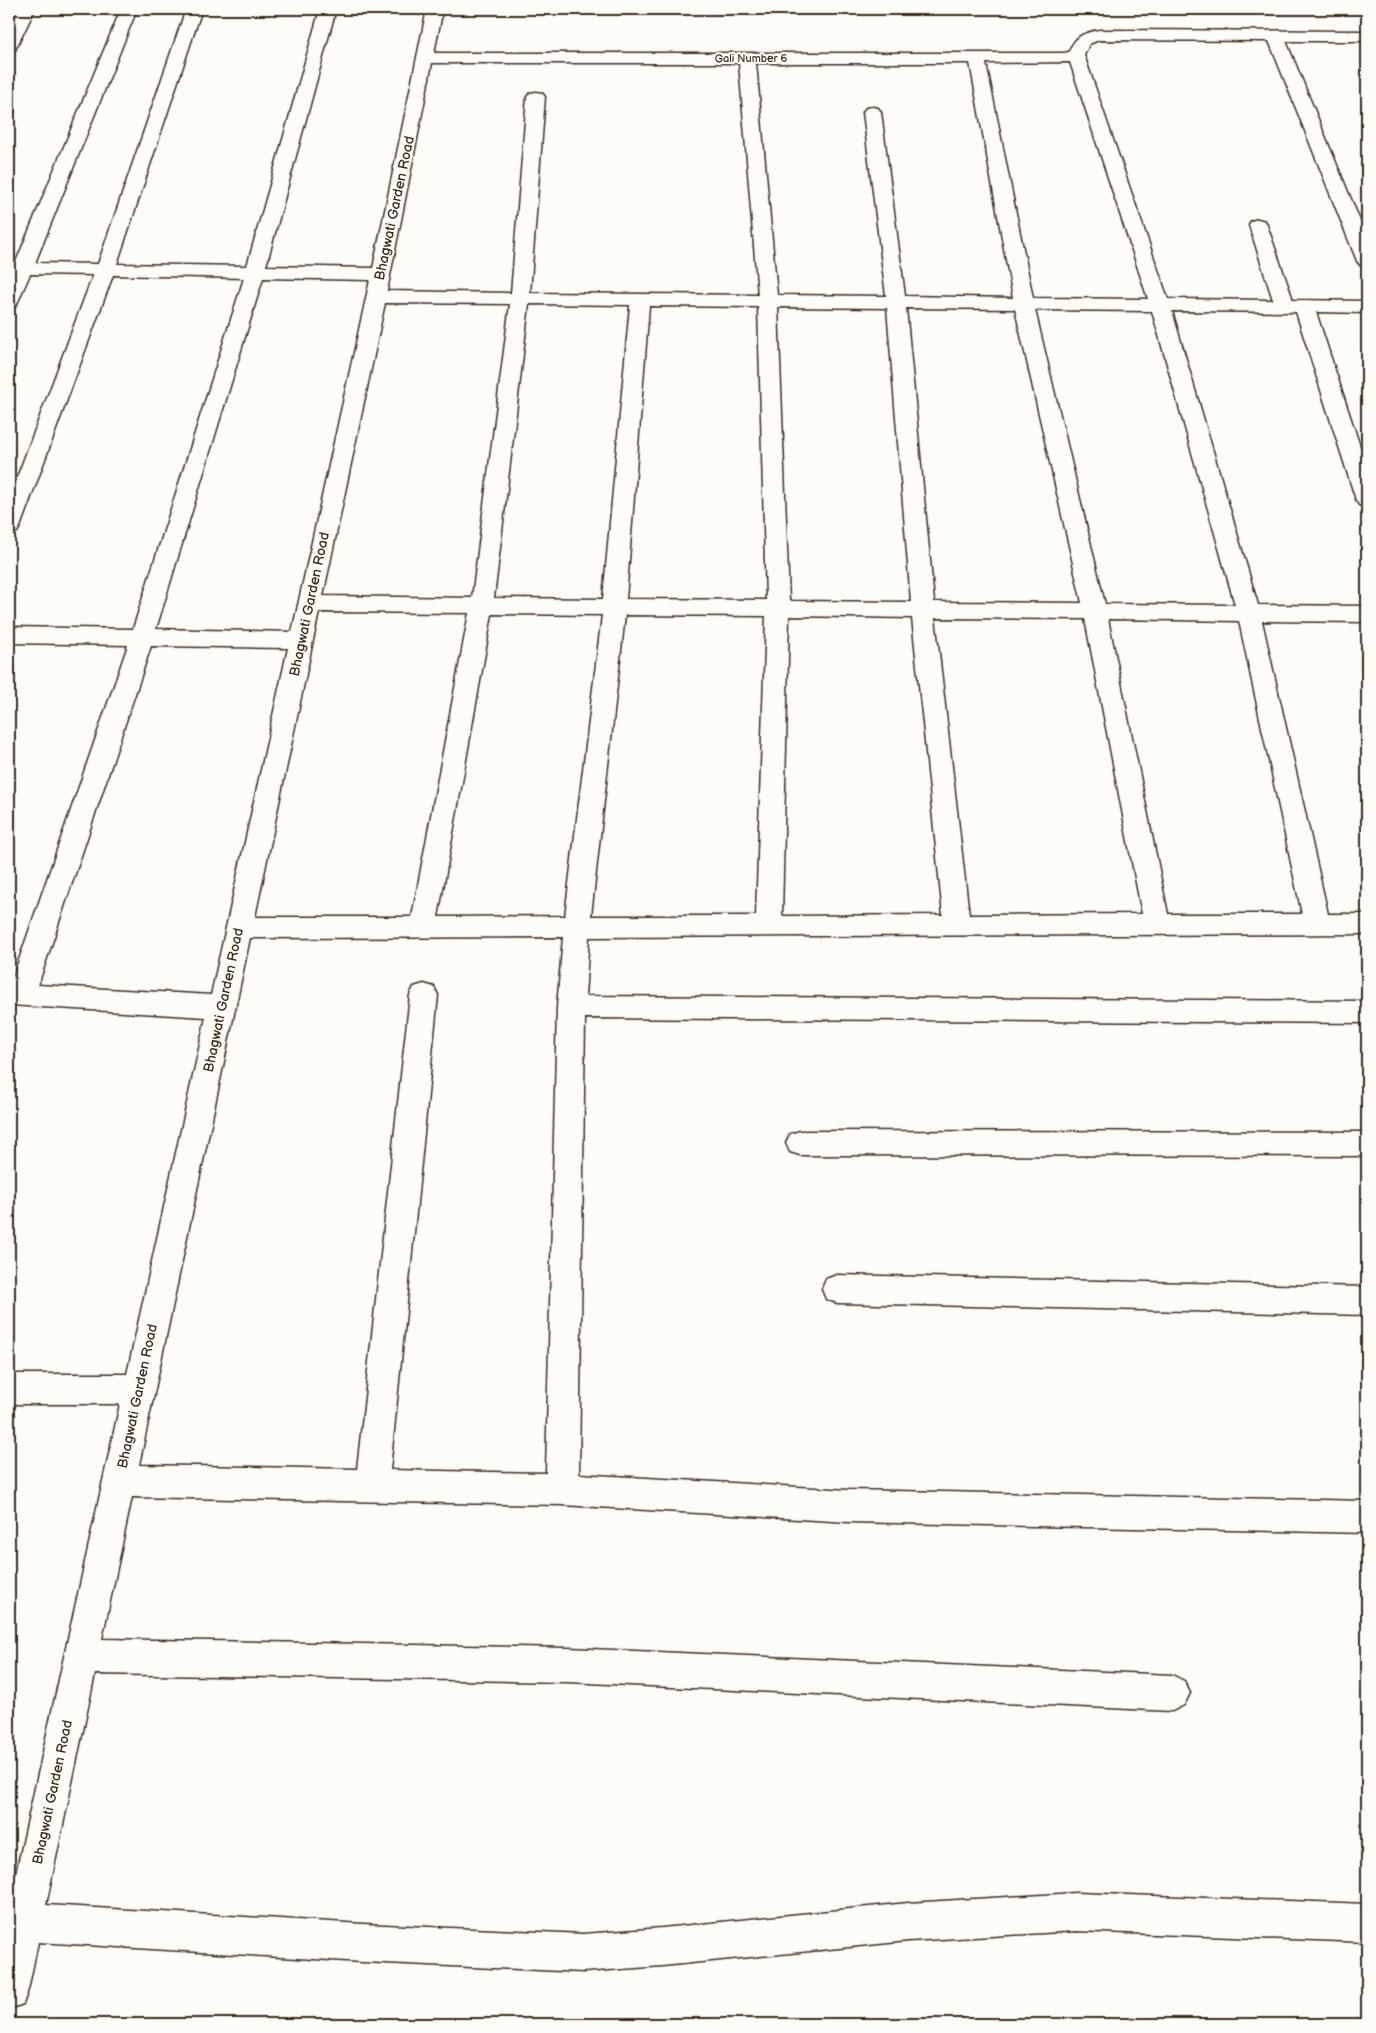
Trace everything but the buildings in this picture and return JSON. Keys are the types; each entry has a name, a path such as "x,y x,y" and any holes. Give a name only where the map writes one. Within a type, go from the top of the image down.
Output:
{"street":[{"path":"9,46 27,9"},
{"path":"9,302 16,269 129,9"},
{"path":"9,526 105,270 194,9"},
{"path":"222,1007 15,994 142,638 255,273 328,9"},
{"name":"Bhagwati Garden Road","path":"9,1990 378,286 435,9"},
{"path":"1317,924 1249,613 1160,305 1076,55 1078,45 1082,40 1099,35 1367,36"},
{"path":"1275,35 1367,261"},
{"name":"Gali Number 6","path":"424,58 1065,58 1076,55"},
{"path":"747,58 768,302 778,608 769,926"},
{"path":"978,58 1024,304 1095,611 1157,925"},
{"path":"423,927 482,606 520,299 536,97"},
{"path":"872,112 896,302 923,610 957,926"},
{"path":"1258,225 1294,306 1367,500"},
{"path":"16,269 255,273 520,299 1367,307"},
{"path":"562,1489 571,1007 577,926 614,607 640,300"},
{"path":"309,604 1367,614"},
{"path":"9,635 301,640"},
{"path":"239,928 1367,924"},
{"path":"372,1486 424,995"},
{"path":"571,1007 1367,1012"},
{"path":"800,1143 1367,1144"},
{"path":"836,1289 1367,1301"},
{"path":"9,1389 138,1389"},
{"path":"119,1481 562,1489 849,1506 1367,1517"},
{"path":"81,1656 568,1665 1172,1693"},
{"path":"24,1922 363,1943 583,1953 662,1947 908,1922 1076,1912 1367,1924"}]}
